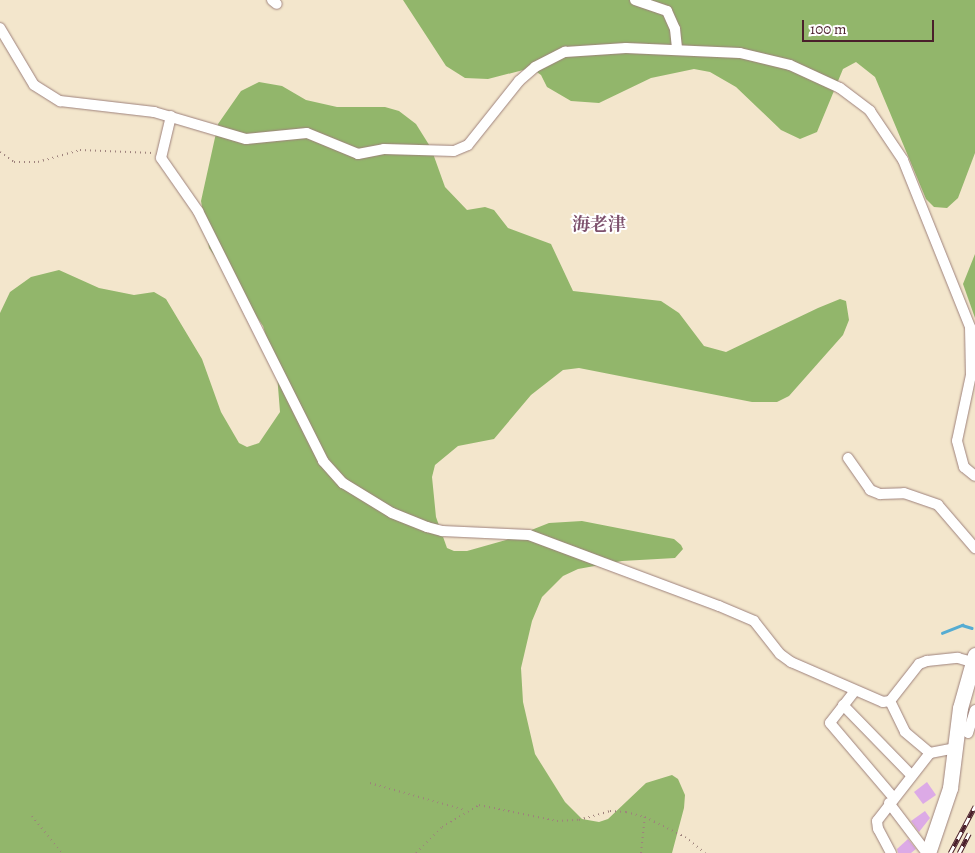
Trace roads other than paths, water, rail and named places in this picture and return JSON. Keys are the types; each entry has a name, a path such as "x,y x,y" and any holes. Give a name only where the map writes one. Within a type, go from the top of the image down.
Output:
{"street":[{"path":"635,0 667,11 674,29 677,49"},
{"path":"0,28 34,85 60,101 171,116 246,139 306,133 358,154 384,149 454,151 468,145 519,81 554,56 602,49 677,49 740,53 790,65 840,88 870,111 882,124 903,160 970,327 971,375 958,441 964,467 975,476"},
{"path":"171,116 160,154 198,211 323,461 343,482 392,513 427,527 442,531 529,535 719,606 754,622 780,654 791,662 854,692 883,702 890,700 919,664 958,658 974,659 943,816 927,853"},
{"path":"848,458 870,490 880,494 904,493 938,505 975,548"},
{"path":"854,692 830,723 891,800 927,853"},
{"path":"890,700 905,732 930,753"},
{"path":"843,705 910,774"},
{"path":"968,733 975,710"},
{"path":"891,853 878,829 877,821 910,774 930,753 938,749 955,748"}],"waterway":[{"path":"942,633 962,625 972,628"}],"railway":[{"path":"950,853 975,806"},
{"path":"959,853 969,833"}],"district":[{"name":"海老津","path":"599,224"}]}
